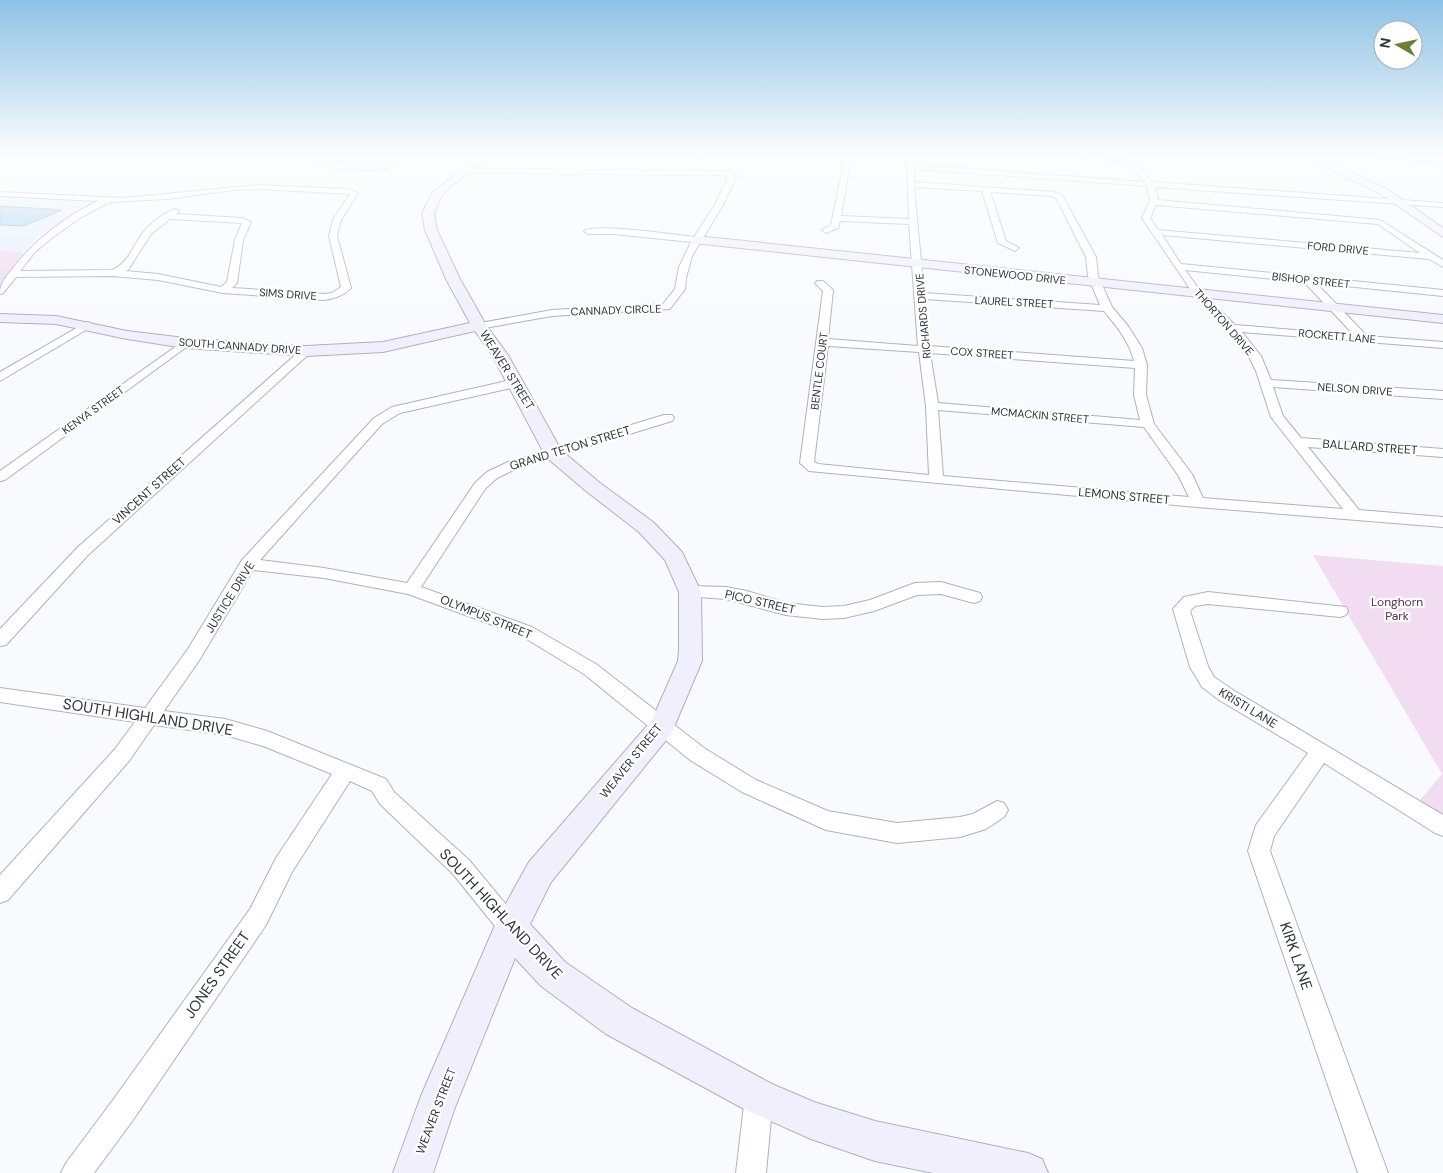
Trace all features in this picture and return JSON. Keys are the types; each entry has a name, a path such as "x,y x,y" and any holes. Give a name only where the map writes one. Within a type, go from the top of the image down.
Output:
{"street":[{"path":"0,291 32,250 52,233 91,210"},
{"path":"114,273 125,268 148,232 166,216 177,210"},
{"name":"SIMS DRIVE","path":"13,274 114,273 158,277 223,290 324,297 343,291 346,288 333,236 337,220 344,210"},
{"name":"WEAVER STREET","path":"412,1173 435,1110 511,928 540,872 662,726 690,661 692,610 690,592 674,556 646,528 553,453 500,355 479,326 453,279 429,224 428,214 430,210"},
{"name":"CANNADY CIRCLE","path":"479,326 552,313 666,307 680,289 680,276 697,240 716,210"},
{"path":"826,230 835,226 838,210"},
{"name":"RICHARDS DRIVE","path":"913,210 919,264 924,349 932,406 936,480"},
{"path":"992,210 1002,243 1015,248"},
{"path":"1066,210 1091,257 1093,276 1107,308 1124,328 1136,348 1141,365 1140,395 1148,424 1186,474 1198,503"},
{"name":"THORTON DRIVE","path":"1148,210 1146,218 1198,294 1232,328 1255,356 1268,383 1269,399 1277,417 1354,514"},
{"path":"1241,210 1380,222 1443,264"},
{"path":"1413,210 1443,233"},
{"path":"1415,210 1443,227"},
{"path":"166,216 242,220 247,222 239,240 232,283 223,290"},
{"path":"836,218 914,222"},
{"name":"STONEWOOD DRIVE","path":"588,231 614,231 1443,319"},
{"name":"FORD DRIVE","path":"1155,232 1430,256"},
{"name":"BISHOP STREET","path":"1180,267 1443,293"},
{"path":"1306,279 1363,338"},
{"name":"BENTLE COURT","path":"807,462 828,290 820,283"},
{"name":"LAUREL STREET","path":"921,296 1107,308"},
{"name":"SOUTH CANNADY DRIVE","path":"0,318 56,320 87,325 128,336 185,343 306,352 383,347 479,326"},
{"path":"0,377 87,325"},
{"name":"ROCKETT LANE","path":"1232,328 1443,345"},
{"name":"COX STREET","path":"823,342 1141,365"},
{"name":"KENYA STREET","path":"0,477 185,343"},
{"name":"VINCENT STREET","path":"0,640 83,551 170,471 306,352"},
{"name":"JUSTICE DRIVE","path":"0,892 122,755 194,654 248,564 368,431 387,414 410,406 516,383"},
{"name":"NELSON DRIVE","path":"1268,383 1443,395"},
{"name":"MCMACKIN STREET","path":"932,406 1148,424"},
{"name":"GRAND TETON STREET","path":"411,589 480,486 492,475 513,465 668,418"},
{"name":"BALLARD STREET","path":"1297,442 1443,453"},
{"name":"LEMONS STREET","path":"807,462 814,468 829,471 1443,522"},
{"name":"OLYMPUS STREET","path":"248,564 324,573 411,589 526,631 590,670 697,754 749,786 826,820 897,833 960,827 978,822 997,810"},
{"name":"PICO STREET","path":"690,592 726,593 747,597 786,609 823,613 844,612 874,605 915,590 941,588 974,597"},
{"name":"KRISTI LANE","path":"1340,611 1208,598 1190,601 1181,609 1199,667 1208,682 1226,695 1443,826"},
{"name":"SOUTH HIGHLAND DRIVE","path":"0,695 225,727 267,739 379,785 387,798 461,867 511,928 553,974 619,1022 760,1097 811,1120 875,1141 1028,1173"},
{"name":"KIRK LANE","path":"1321,751 1264,832 1259,851 1373,1173"},
{"name":"JONES STREET","path":"76,1173 123,1110 258,917 284,865 346,770"},
{"path":"751,1173 760,1097"}],"shaded area":[{"path":"0,210 84,210 41,234 24,252 0,250"}],"green space":[{"path":"0,250 24,252 0,284"},
{"name":"Longhorn Park","path":"1313,555 1443,566 1443,815 1420,800 1442,774"}],"building":[{"path":"0,210 62,210 24,226 0,225"}]}
